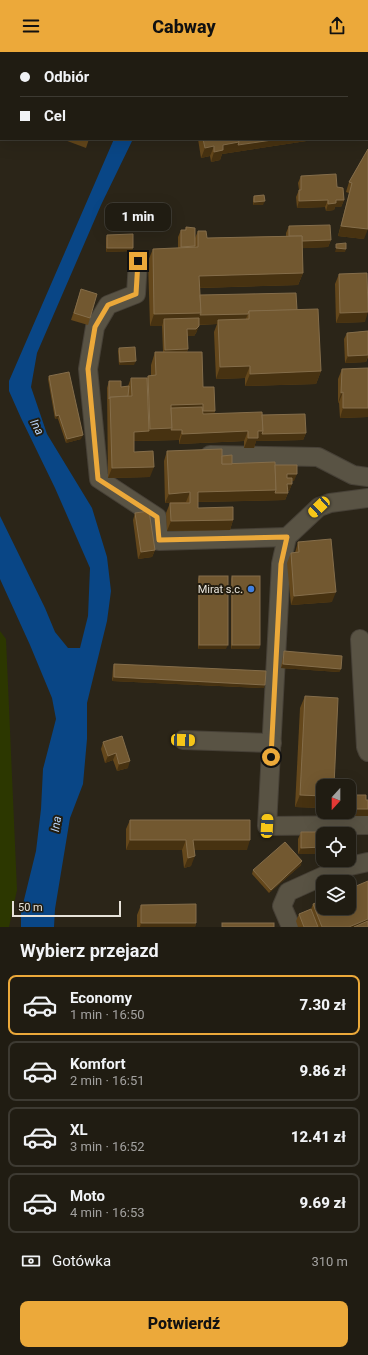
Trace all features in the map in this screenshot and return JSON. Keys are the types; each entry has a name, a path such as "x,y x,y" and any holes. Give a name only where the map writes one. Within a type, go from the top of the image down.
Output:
{"lane":[{"path":"138,261 136,294 108,305 95,327 88,369 98,479 157,517 159,540 287,537"},
{"path":"210,455 318,457 353,475 368,477"},
{"path":"368,498 330,503 319,507 287,537 281,564 267,826 368,825"},
{"path":"360,638 366,747 368,752"},
{"path":"183,740 272,743"},
{"path":"291,927 282,906 288,892 342,868 368,862"}],"green space":[{"path":"0,631 6,639 17,890 9,927 0,927"}],"water":[{"name":"Ina","path":"114,140 133,140 101,205 37,353 31,387 47,434 92,508 107,557 111,591 107,621 87,703 87,739 83,784 70,818 55,909 54,927 21,927 21,912 36,851 41,809 43,769 56,719 52,698 0,579 0,516 45,608 55,632 68,648 80,648 88,616 90,568 55,488 9,391 9,381"}],"building":[{"path":"203,140 238,140 239,142 223,145 223,150 214,152 214,146 205,148"},
{"path":"238,140 272,140 238,145"},
{"path":"368,149 368,229 341,226 352,183 349,182"},
{"path":"336,174 337,187 343,188 344,200 336,200 336,203 328,204 328,200 299,201 301,176"},
{"path":"264,195 265,201 254,202 254,196"},
{"path":"330,225 331,240 302,241 302,236 289,236 289,226"},
{"path":"186,227 195,228 195,246 181,247 181,230 186,230"},
{"path":"198,231 206,231 207,238 302,236 303,273 199,276 201,313 154,314 153,249 198,247"},
{"path":"133,234 133,248 107,248 107,235"},
{"path":"346,243 346,249 336,248 336,244"},
{"path":"367,273 368,312 340,313 339,274"},
{"path":"81,289 97,294 90,318 74,313"},
{"path":"296,293 297,310 249,311 248,314 200,315 200,295"},
{"path":"318,309 321,371 250,374 250,366 220,367 218,320 249,319 249,311"},
{"path":"199,318 199,326 196,329 187,329 188,349 165,350 164,319"},
{"path":"368,331 368,355 348,356 347,333"},
{"path":"135,347 136,361 120,362 119,348"},
{"path":"155,352 202,352 203,387 214,387 215,411 203,411 203,404 171,405 172,428 150,429 148,376 156,375"},
{"path":"368,368 368,408 343,408 343,392 341,393 342,369"},
{"path":"69,372 83,435 67,439 59,415 56,416 49,376"},
{"path":"131,378 147,378 149,431 134,432 134,452 153,451 154,467 112,468 110,397 132,396"},
{"path":"109,381 121,381 121,387 129,386 128,396 110,397 109,399"},
{"path":"202,407 203,414 262,412 263,431 258,431 258,438 248,438 248,431 182,434 182,430 171,430 171,408"},
{"path":"305,414 306,433 262,434 262,415"},
{"path":"222,449 222,464 275,462 276,490 198,492 198,508 233,507 233,520 171,521 170,503 190,503 190,492 169,494 167,451"},
{"path":"232,455 232,464 222,464 222,456"},
{"path":"275,465 297,465 297,474 287,474 287,478 292,478 292,484 287,484 288,493 275,493"},
{"path":"149,511 155,550 141,552 135,513"},
{"path":"331,539 336,592 294,596 291,553 299,552 298,542"},
{"path":"199,576 228,576 228,645 199,645"},
{"path":"232,576 260,576 260,645 232,645"},
{"path":"284,651 342,656 341,669 283,664"},
{"path":"114,664 266,671 265,685 114,677"},
{"path":"305,696 338,698 334,779 316,779 316,796 300,795"},
{"path":"122,736 130,761 119,764 116,753 108,756 103,742"},
{"path":"356,795 366,795 366,800 368,800 368,809 356,809"},
{"path":"130,820 250,820 250,840 193,840 195,856 188,858 186,840 130,840"},
{"path":"301,832 316,832 316,847 301,848"},
{"path":"285,842 302,861 271,890 253,870"},
{"path":"368,881 368,919 349,927 322,927 317,915 356,915 356,886"},
{"path":"316,903 316,912 313,904"},
{"path":"196,904 196,923 141,923 141,905"},
{"path":"311,909 318,927 304,927 299,914"},
{"path":"368,921 368,927 354,927"},
{"path":"222,923 274,923 274,927 222,927"}],"place":[{"name":"Mirat s.c.","path":"251,589"}],"route":[{"path":"138,261 136,294 108,305 95,327 88,369 98,479 157,517 159,540 287,537 281,564 271,757"}]}
